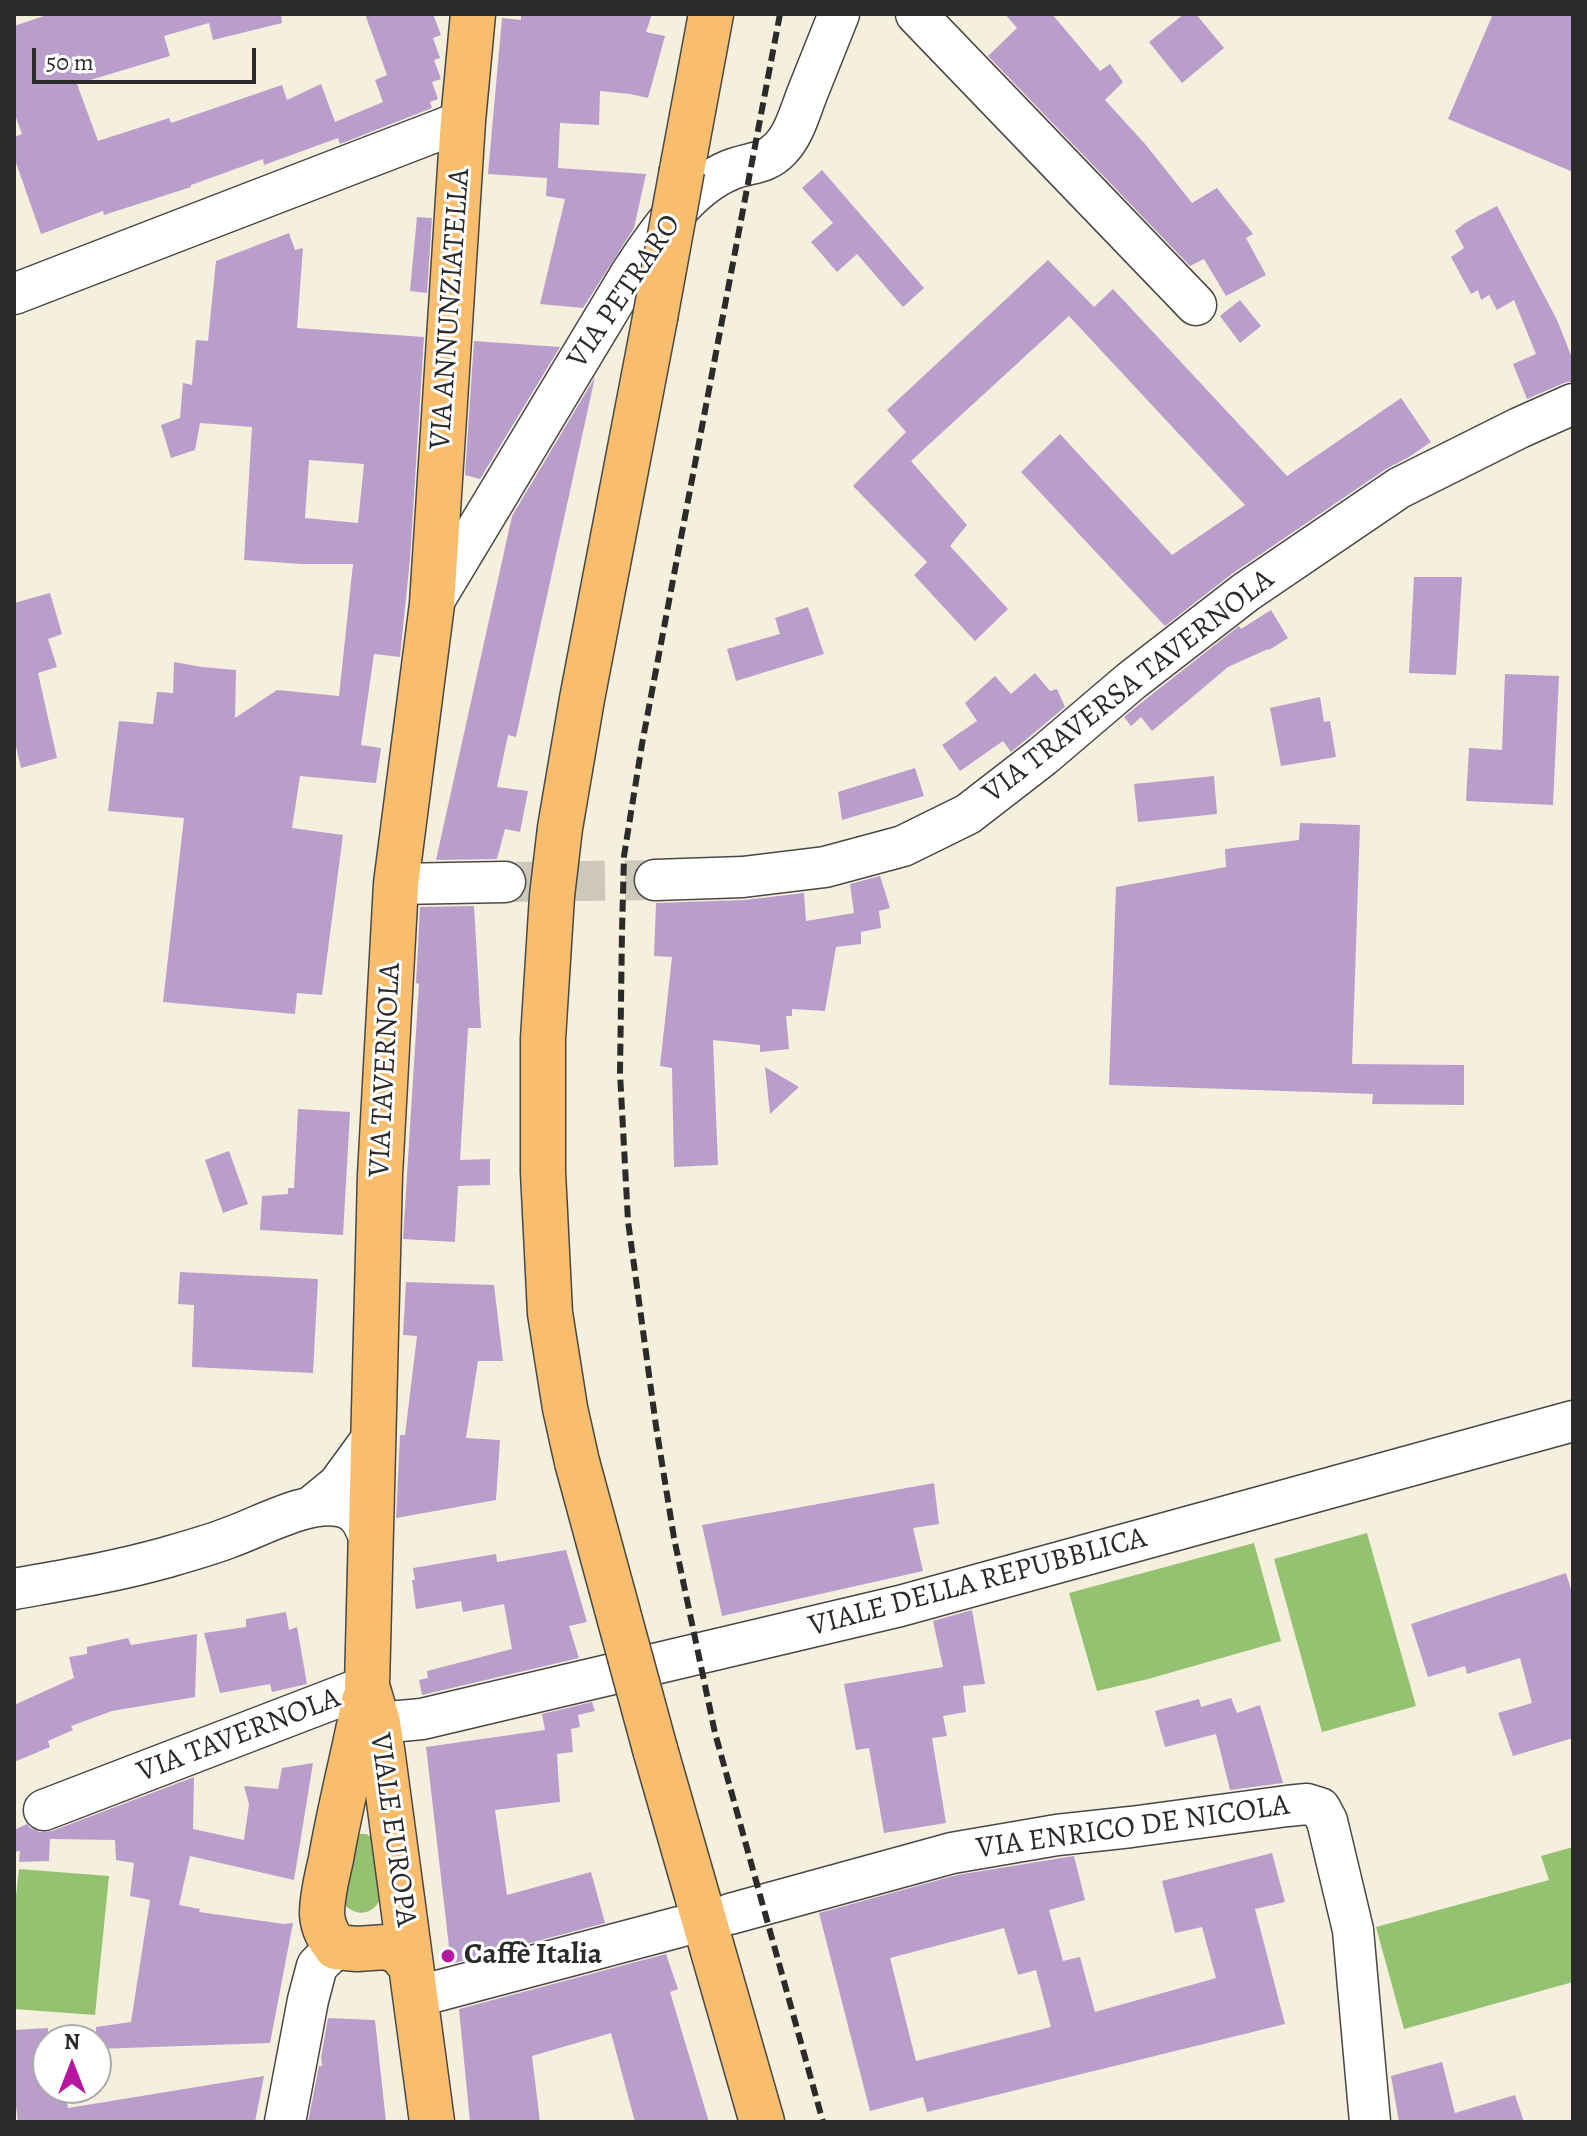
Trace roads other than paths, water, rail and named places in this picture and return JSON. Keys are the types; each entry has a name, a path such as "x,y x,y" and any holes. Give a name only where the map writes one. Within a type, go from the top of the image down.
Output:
{"main road":[{"name":"VIA ANNUNZIATELLA","path":"432,604 463,121 473,14"},
{"path":"711,14 560,828 552,896 543,1039 543,1172 550,1313 577,1462 762,2122"},
{"name":"VIA TAVERNOLA","path":"370,1539 380,1175 396,884 432,604"},
{"name":"VIALE EUROPA","path":"370,1539 372,1705 396,1843 404,1958 432,2122"},
{"name":"VIA TAVERNOLA","path":"336,1947 326,1934 322,1917 323,1900 355,1748 372,1705"},
{"path":"334,1839 350,1827 370,1824 383,1830 396,1843"},
{"path":"336,1947 404,1958"}],"street":[{"name":"VIA PETRARO","path":"432,604 659,231 710,182 730,170 762,162 781,148 795,125 839,14"},
{"path":"916,14 1196,305"},
{"path":"14,294 463,121"},
{"name":"VIA TRAVERSA TAVERNOLA","path":"655,880 743,877 825,867 903,846 968,814 1246,592 1399,488 1573,404"},
{"path":"396,884 505,882"},
{"name":"VIALE DELLA REPUBBLICA","path":"372,1705 422,1719 900,1606 1573,1421"},
{"path":"14,1589 163,1559 225,1540 311,1507 338,1485 373,1437"},
{"path":"311,1507 336,1506 352,1510 363,1521 370,1539"},
{"name":"VIA TAVERNOLA","path":"44,1810 372,1705"},
{"name":"VIA ENRICO DE NICOLA","path":"730,1914 952,1853 1057,1835 1287,1806 1307,1804 1320,1808 1327,1821 1353,1930 1370,2122"},
{"path":"404,1958 679,1927"},
{"path":"285,2122 317,1966 336,1947"}],"tunnel":[{"path":"505,882 655,880"}],"railway":[{"path":"780,14 642,744 624,856 620,1073 628,1221 674,1538 715,1733 823,2122"}],"place":[{"name":"Caffè Italia","path":"448,1956"}]}
